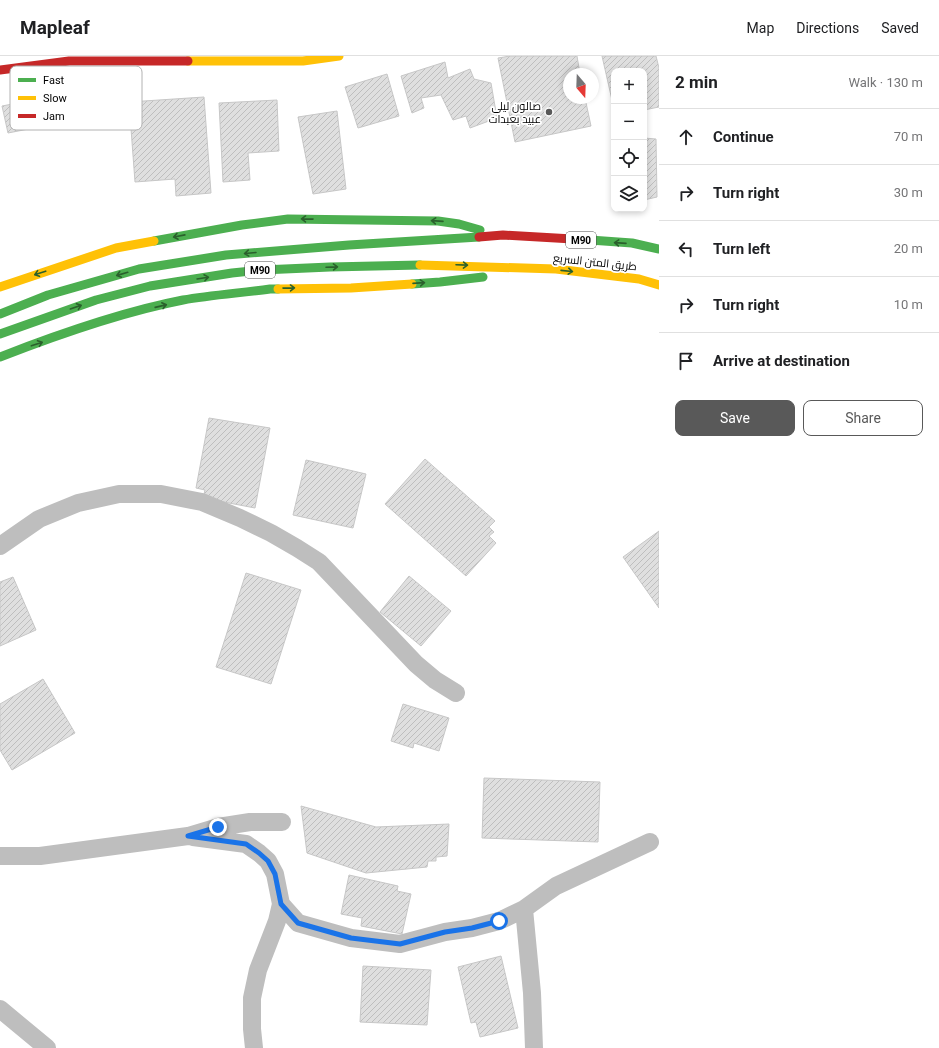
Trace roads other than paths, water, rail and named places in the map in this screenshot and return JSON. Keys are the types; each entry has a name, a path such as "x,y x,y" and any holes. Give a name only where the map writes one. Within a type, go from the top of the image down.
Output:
{"main road":[{"path":"31,66 69,61 303,59 339,56"},
{"path":"0,70 10,69"},
{"path":"0,287 116,248 242,225 288,219 438,221 459,224 503,235"},
{"name":"طريق المتن السريع","path":"503,235 632,243 659,248"},
{"name":"M90","path":"0,314 48,295 139,269 226,255 327,246 503,235"},
{"name":"M90","path":"0,334 96,300 124,292 150,286 232,273 262,270 400,265 457,265 528,269"},
{"path":"0,357 123,314 183,300 270,289 350,288 440,282 491,276 528,269"},
{"name":"طريق المتن السريع","path":"528,269 556,269 639,279 659,285"}],"street":[{"path":"0,546 39,519 78,502 119,494 161,494 202,502 271,533 318,562 416,664 435,680 456,693"},
{"path":"0,856 40,856 188,836 218,827 250,822 282,822"},
{"path":"188,836 246,844 268,861 275,874 281,904 277,920 258,970 252,998 252,1029 254,1048"},
{"path":"281,904 298,923 351,938 400,944 445,932 472,928 499,921 524,909 556,886 650,842"},
{"path":"524,909 532,993 534,1048"},
{"path":"4,1019 47,1048"}],"place":[{"name":"صالون ليلى عبيد بعبدات","path":"549,112"}]}
